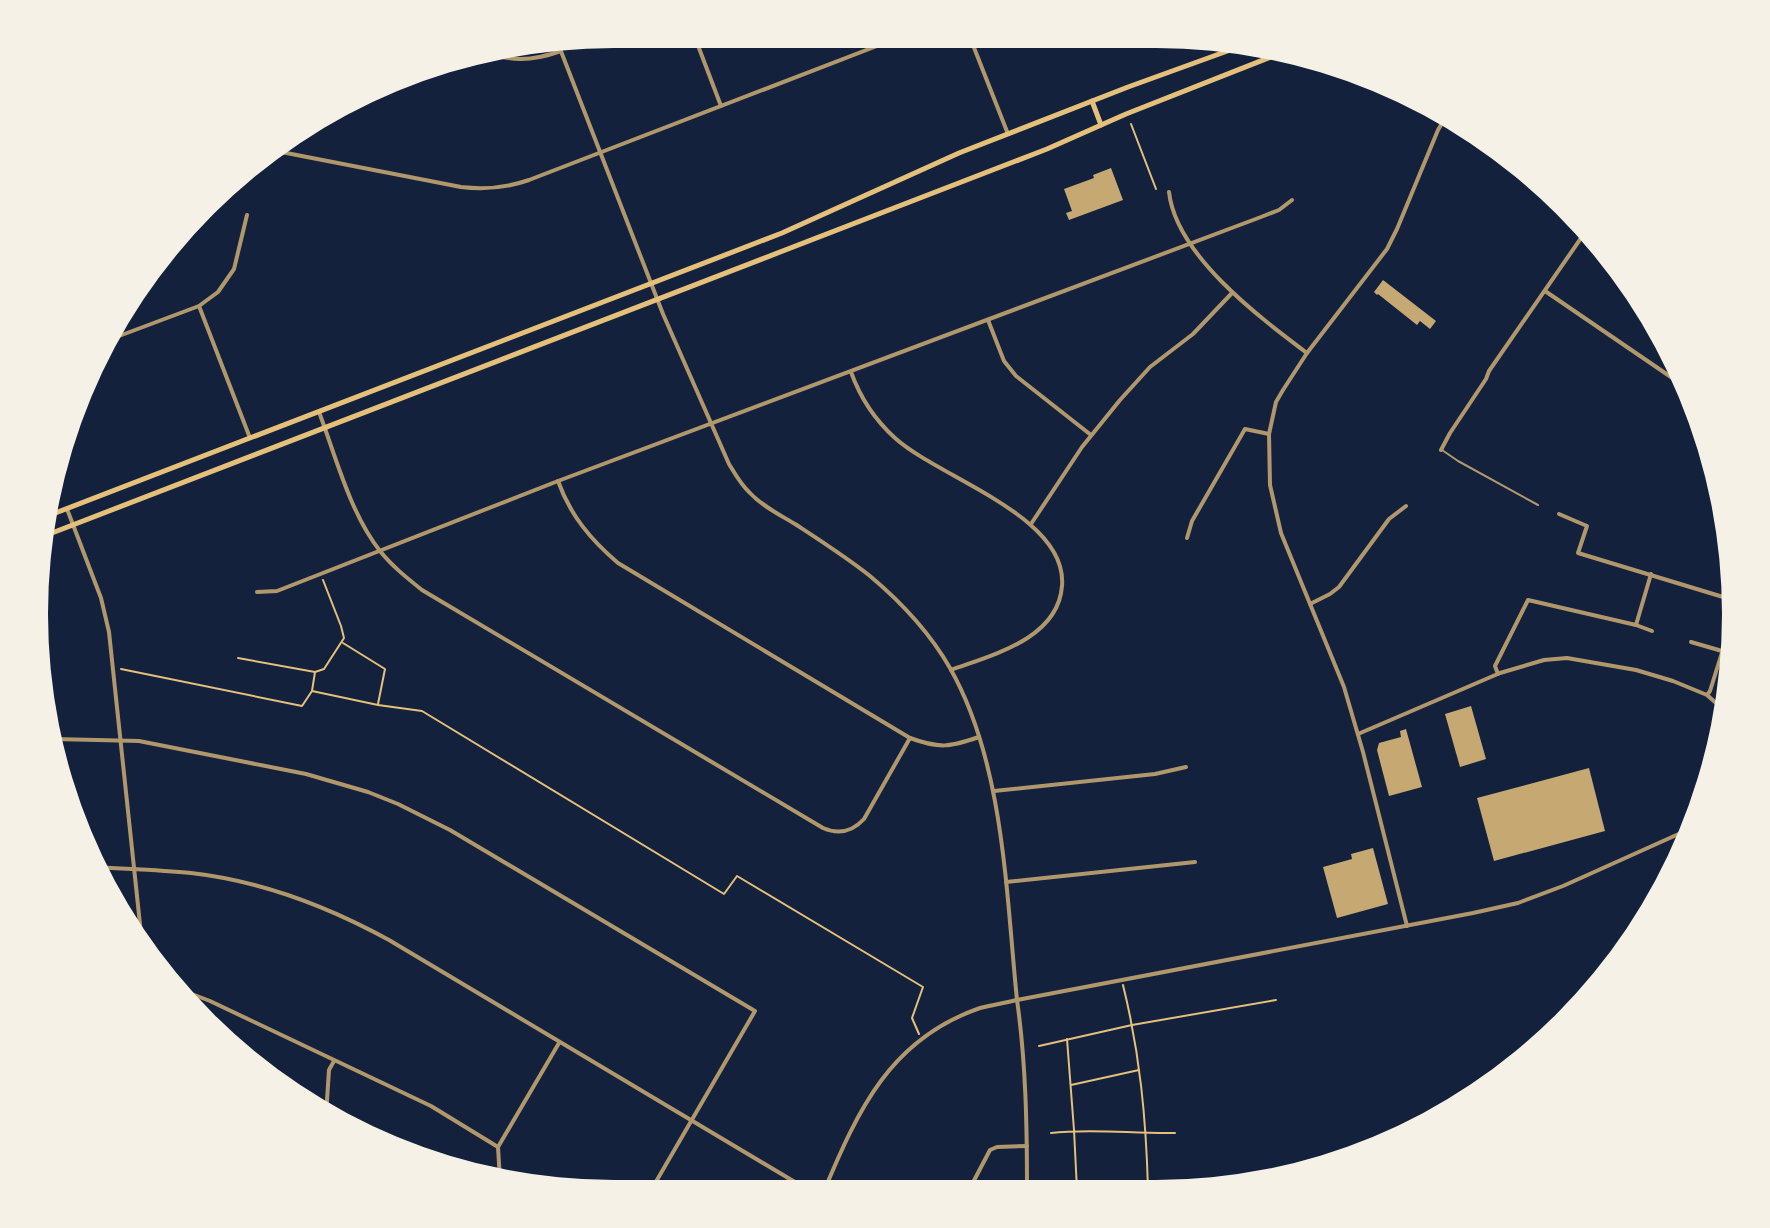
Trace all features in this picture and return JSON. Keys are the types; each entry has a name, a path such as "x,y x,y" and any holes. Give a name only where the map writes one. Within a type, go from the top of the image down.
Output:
{"main road":[{"path":"58,512 782,233 919,170 1224,52"},
{"path":"54,532 1047,149 1266,59"},
{"path":"1092,101 1101,125"}],"street":[{"path":"699,48 721,106"},
{"path":"286,153 461,187 487,189 521,183 872,48"},
{"path":"974,48 1008,134"},
{"path":"506,59 541,58 561,51 651,284 729,464 750,494 845,557 891,595 930,639 951,670 979,737 994,791 1022,1048 1027,1180"},
{"path":"1407,926 1358,734 1331,652 1289,556 1274,505 1268,464 1269,434 1276,402 1307,353 1387,249 1441,125"},
{"path":"1169,192 1173,212 1211,270 1264,321 1307,353"},
{"path":"257,592 277,591 558,481 1279,210 1292,200"},
{"path":"122,335 199,306 218,292 230,277 237,260 247,215"},
{"path":"1441,450 1489,371 1580,239"},
{"path":"1545,291 1669,376"},
{"path":"1031,524 1091,435 1145,372 1193,334 1232,293"},
{"path":"199,306 250,438"},
{"path":"988,320 1004,361 1016,376 1091,435"},
{"path":"851,371 865,401 894,437 914,453 1031,524 1050,544 1060,565 1061,591 1052,615 1039,629 1019,643 951,670"},
{"path":"319,412 356,510 380,551 401,573 422,590 830,831 848,831 864,819 910,738"},
{"path":"1187,538 1192,521 1245,429 1269,434"},
{"path":"558,481 581,525 618,563 910,738 940,747 979,737"},
{"path":"1310,604 1339,587 1389,519 1406,506"},
{"path":"67,509 101,598 112,648 140,923"},
{"path":"1559,514 1587,526 1577,555 1722,596"},
{"path":"1636,625 1651,574"},
{"path":"1498,674 1495,666 1528,600 1652,631"},
{"path":"1691,642 1721,651"},
{"path":"1707,695 1720,656"},
{"path":"1358,734 1498,674 1544,660 1575,659 1636,670 1673,681 1707,695 1715,702"},
{"path":"62,739 139,741 306,774 398,804 450,830 755,1011 657,1180"},
{"path":"994,791 1155,774 1186,767"},
{"path":"829,1180 852,1128 886,1072 921,1038 980,1008 1518,903 1677,835"},
{"path":"1005,882 1195,862"},
{"path":"108,868 192,873 236,881 328,909 389,940 791,1180"},
{"path":"196,996 431,1106 498,1147"},
{"path":"499,1168 498,1147 559,1043"},
{"path":"327,1101 329,1070 334,1061"},
{"path":"974,1180 990,1150 1027,1146"}],"lane":[{"path":"1441,450 1538,505"}],"path":[{"path":"1131,124 1156,189"},
{"path":"238,658 315,672 324,669 344,638 322,578"},
{"path":"342,643 385,669 378,705"},
{"path":"121,669 302,706 312,691 315,672"},
{"path":"312,691 422,711 724,894 737,876 923,987 912,1018 921,1038"},
{"path":"1122,980 1140,1070 1148,1180"},
{"path":"1039,1046 1132,1025 1276,1000"},
{"path":"1067,1039 1077,1180"},
{"path":"1070,1085 1140,1070"},
{"path":"1051,1133 1074,1130 1175,1133"}],"building":[{"path":"1111,168 1123,200 1069,220 1066,213 1072,211 1064,189"},
{"path":"1383,280 1436,321 1430,329 1420,321 1417,325 1374,292"},
{"path":"1471,706 1486,759 1460,767 1445,714"},
{"path":"1406,729 1422,787 1389,796 1377,750 1379,743 1401,737 1400,731"},
{"path":"1589,768 1605,831 1494,861 1477,798"},
{"path":"1373,848 1388,904 1337,918 1323,867 1352,859 1351,854"}]}
